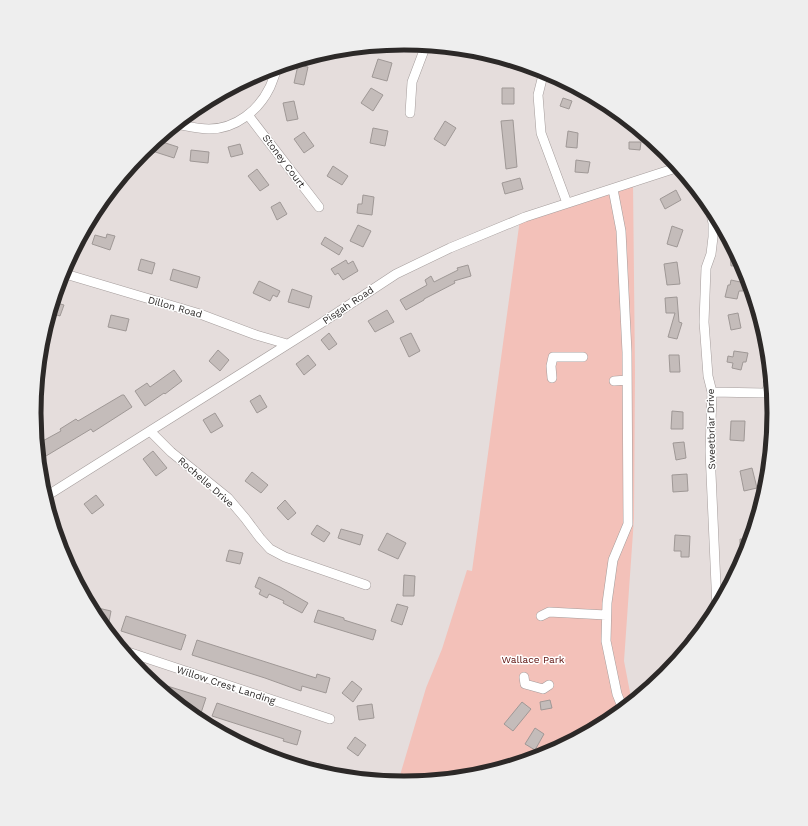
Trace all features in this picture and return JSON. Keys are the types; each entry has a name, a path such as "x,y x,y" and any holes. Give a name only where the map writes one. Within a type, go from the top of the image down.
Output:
{"street":[{"path":"410,113 412,82 424,51"},
{"path":"182,125 210,129 227,126 248,115 261,102 270,87 275,74"},
{"path":"542,78 538,95 541,133 567,203"},
{"name":"Stoney Court","path":"248,115 319,207"},
{"name":"Pisgah Road","path":"50,493 396,274 450,248 524,217 673,169"},
{"path":"613,189 621,231 623,358 627,380 628,524 613,560 607,603 606,641 617,694 621,704"},
{"name":"Sweetbriar Drive","path":"713,223 711,254 706,268 704,322 708,376 712,392 710,451 717,597"},
{"name":"Dillon Road","path":"69,275 200,314 256,335 286,344"},
{"path":"552,378 550,366 553,357 583,357"},
{"path":"614,380 627,380"},
{"path":"712,392 766,394"},
{"name":"Rochelle Drive","path":"150,431 171,452 228,498 270,549 285,557 366,585"},
{"path":"541,616 549,612 606,616"},
{"name":"Willow Crest Landing","path":"132,653 330,719"},
{"path":"524,677 525,684 543,689 549,685"}],"green space":[{"name":"Wallace Park","path":"633,183 635,373 634,518 624,661 631,696 606,715 565,739 521,757 498,764 451,773 400,776 426,688 442,649 467,570 472,571 520,219"}],"building":[{"path":"378,59 392,63 387,81 372,77"},
{"path":"509,65 519,68 518,70 508,67"},
{"path":"298,66 308,67 304,85 294,83"},
{"path":"371,88 383,95 373,111 361,103"},
{"path":"502,88 514,88 514,104 502,104"},
{"path":"563,98 572,101 569,109 560,106"},
{"path":"294,101 298,119 287,121 283,103"},
{"path":"513,120 517,167 506,169 501,121"},
{"path":"445,121 456,128 445,146 434,139"},
{"path":"373,128 388,131 385,146 370,143"},
{"path":"568,131 578,133 577,148 566,147"},
{"path":"304,132 314,146 304,153 294,139"},
{"path":"163,142 178,147 174,158 153,151"},
{"path":"629,142 641,142 640,150 629,149"},
{"path":"240,144 243,154 231,157 228,147"},
{"path":"191,150 209,152 208,163 190,161"},
{"path":"576,160 590,162 588,173 575,172"},
{"path":"333,166 348,176 342,185 327,176"},
{"path":"257,169 269,185 260,191 248,176"},
{"path":"520,178 523,189 505,194 502,183"},
{"path":"676,190 681,200 665,209 660,199"},
{"path":"363,195 374,197 372,215 357,213 358,204 362,204"},
{"path":"280,202 287,214 277,220 271,207"},
{"path":"358,225 371,231 363,247 350,241"},
{"path":"672,226 683,230 677,247 667,244"},
{"path":"107,234 115,236 110,250 92,244 95,235 106,238"},
{"path":"325,237 343,248 339,255 321,244"},
{"path":"731,254 736,266 731,266"},
{"path":"141,259 155,263 152,274 138,270"},
{"path":"346,260 348,264 353,261 358,271 343,280 338,273 335,275 331,269"},
{"path":"677,262 680,284 667,285 664,264"},
{"path":"468,265 471,276 454,281 455,283 406,310 400,300 427,285 425,280 431,276 434,282 458,270 457,268"},
{"path":"173,269 200,277 197,288 170,280"},
{"path":"731,280 742,282 744,287 743,291 739,291 737,299 725,297 728,285 730,285"},
{"path":"259,281 280,291 277,297 273,295 270,301 253,293"},
{"path":"292,289 312,296 309,308 288,302"},
{"path":"677,297 679,322 682,323 677,339 668,337 675,313 666,313 665,298"},
{"path":"58,303 64,305 60,316 54,314"},
{"path":"387,310 394,322 375,332 368,321"},
{"path":"738,313 741,328 731,330 728,315"},
{"path":"111,315 129,319 126,331 108,327"},
{"path":"329,333 337,344 329,350 321,340"},
{"path":"411,333 420,351 409,357 400,338"},
{"path":"218,350 229,360 220,371 209,361"},
{"path":"734,351 748,353 746,362 743,362 741,370 732,368 733,363 727,362 728,356 733,357"},
{"path":"308,355 316,365 304,375 296,364"},
{"path":"669,355 679,355 680,372 670,372"},
{"path":"174,370 182,381 165,394 164,393 145,406 135,391 147,383 150,387"},
{"path":"122,395 124,395 132,407 93,432 91,429 46,456 43,451 42,441 61,431 60,429 76,419 78,421"},
{"path":"260,395 267,407 257,413 250,401"},
{"path":"672,411 683,412 683,429 671,429"},
{"path":"215,413 223,426 211,433 203,420"},
{"path":"731,421 745,421 744,441 730,440"},
{"path":"684,442 686,458 676,460 673,443"},
{"path":"153,451 167,468 156,476 143,459"},
{"path":"752,468 757,488 744,491 740,471"},
{"path":"252,472 268,485 261,493 245,481"},
{"path":"687,474 688,491 673,492 672,475"},
{"path":"96,495 104,505 92,514 84,504"},
{"path":"285,500 296,513 288,520 277,508"},
{"path":"317,525 330,533 324,542 311,534"},
{"path":"341,529 363,535 360,545 338,538"},
{"path":"387,533 406,543 398,559 378,550"},
{"path":"675,535 690,536 689,557 681,557 681,551 674,551"},
{"path":"740,539 744,539 740,550"},
{"path":"229,550 243,553 240,564 226,561"},
{"path":"404,575 415,576 414,596 403,596"},
{"path":"259,577 308,603 302,613 283,603 284,601 269,594 267,598 259,594 261,590 255,587"},
{"path":"397,604 408,607 402,625 391,621"},
{"path":"98,608 111,611 109,624"},
{"path":"318,610 376,630 373,640 314,622"},
{"path":"126,616 186,635 181,650 121,631"},
{"path":"197,640 316,678 317,674 330,678 326,693 302,686 301,691 192,655"},
{"path":"352,681 362,689 353,702 342,693"},
{"path":"164,685 206,698 201,713 183,701"},
{"path":"550,700 552,708 541,710 540,702"},
{"path":"522,702 531,709 513,731 504,724"},
{"path":"217,703 301,731 297,745 283,741 284,739 212,716"},
{"path":"372,704 374,718 359,720 357,706"},
{"path":"535,728 544,734 535,750 525,744"},
{"path":"355,737 366,745 358,756 347,748"}]}
